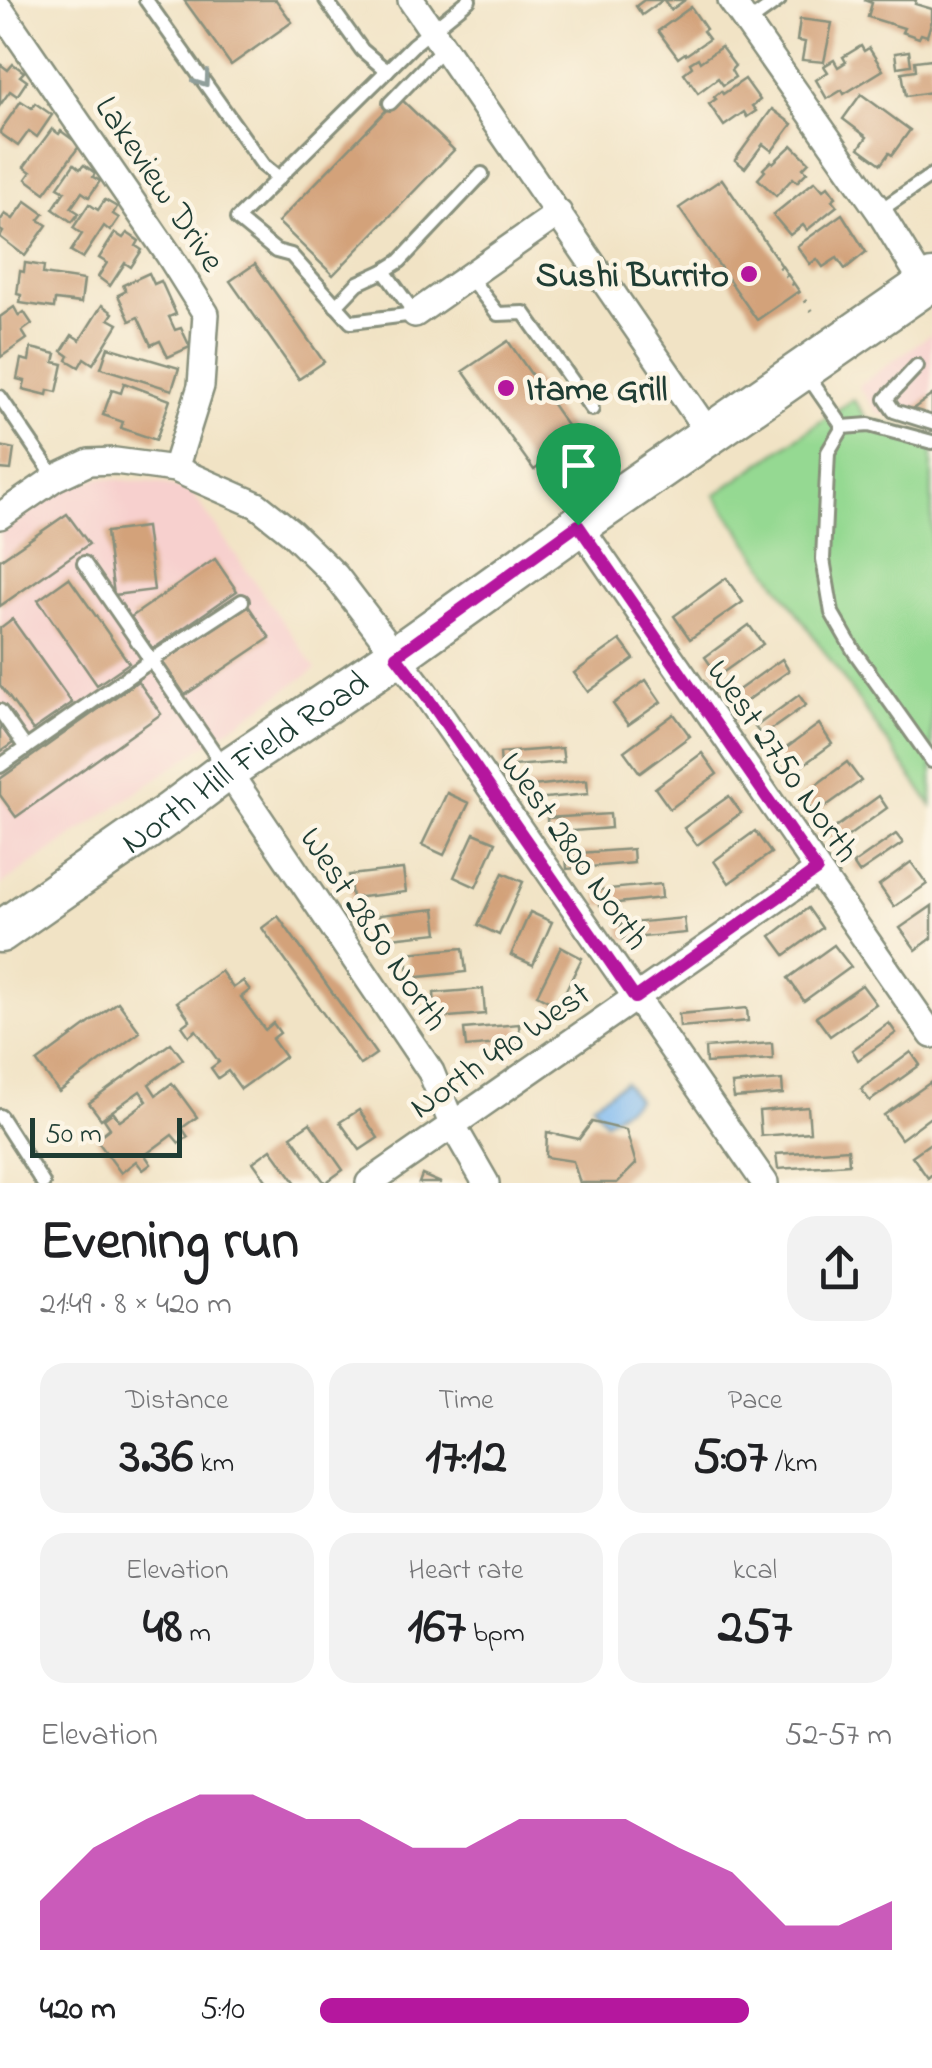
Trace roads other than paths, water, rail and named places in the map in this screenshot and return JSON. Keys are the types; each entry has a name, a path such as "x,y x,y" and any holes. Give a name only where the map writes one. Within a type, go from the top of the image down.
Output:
{"main road":[{"name":"North Hill Field Road","path":"0,932 928,283"}],"street":[{"path":"410,0 710,434"},
{"path":"730,0 928,283"},
{"name":"Lakeview Drive","path":"0,9 170,255 206,314 202,386 175,470"},
{"path":"415,314 559,213"},
{"name":"West 2800 North","path":"0,516 55,478 89,462 115,461 175,470 257,505 291,532 336,576 425,694 765,1183"},
{"name":"West 2750 North","path":"578,525 932,1035"},
{"name":"West 2850 North","path":"227,770 431,1072 452,1124 486,1183"},
{"name":"North 490 West","path":"369,1183 817,870"}],"lane":[{"path":"146,0 263,165 279,178"},
{"path":"326,0 362,50 387,71"},
{"path":"390,103 468,0"},
{"path":"746,23 779,0"},
{"path":"384,271 415,314 351,322 291,256 276,251 237,219 387,71 437,38"},
{"path":"336,306 358,283 400,261 482,174"},
{"path":"879,211 932,174"},
{"path":"468,275 498,314 524,313 592,409"},
{"path":"917,366 886,399 894,412 932,423"},
{"path":"803,369 843,427"},
{"path":"0,397 55,478"},
{"path":"843,427 869,425 932,442"},
{"path":"843,427 828,452 824,559 832,613 854,651 932,761"},
{"path":"84,563 227,770"},
{"path":"0,766 242,601"},
{"path":"0,711 26,748"},
{"path":"0,1116 38,1179"}],"water":[{"path":"625,1082 637,1100 605,1122 592,1104"}],"place":[{"name":"Sushi Burrito","path":"749,274"},
{"name":"Itame Grill","path":"506,388"}]}
